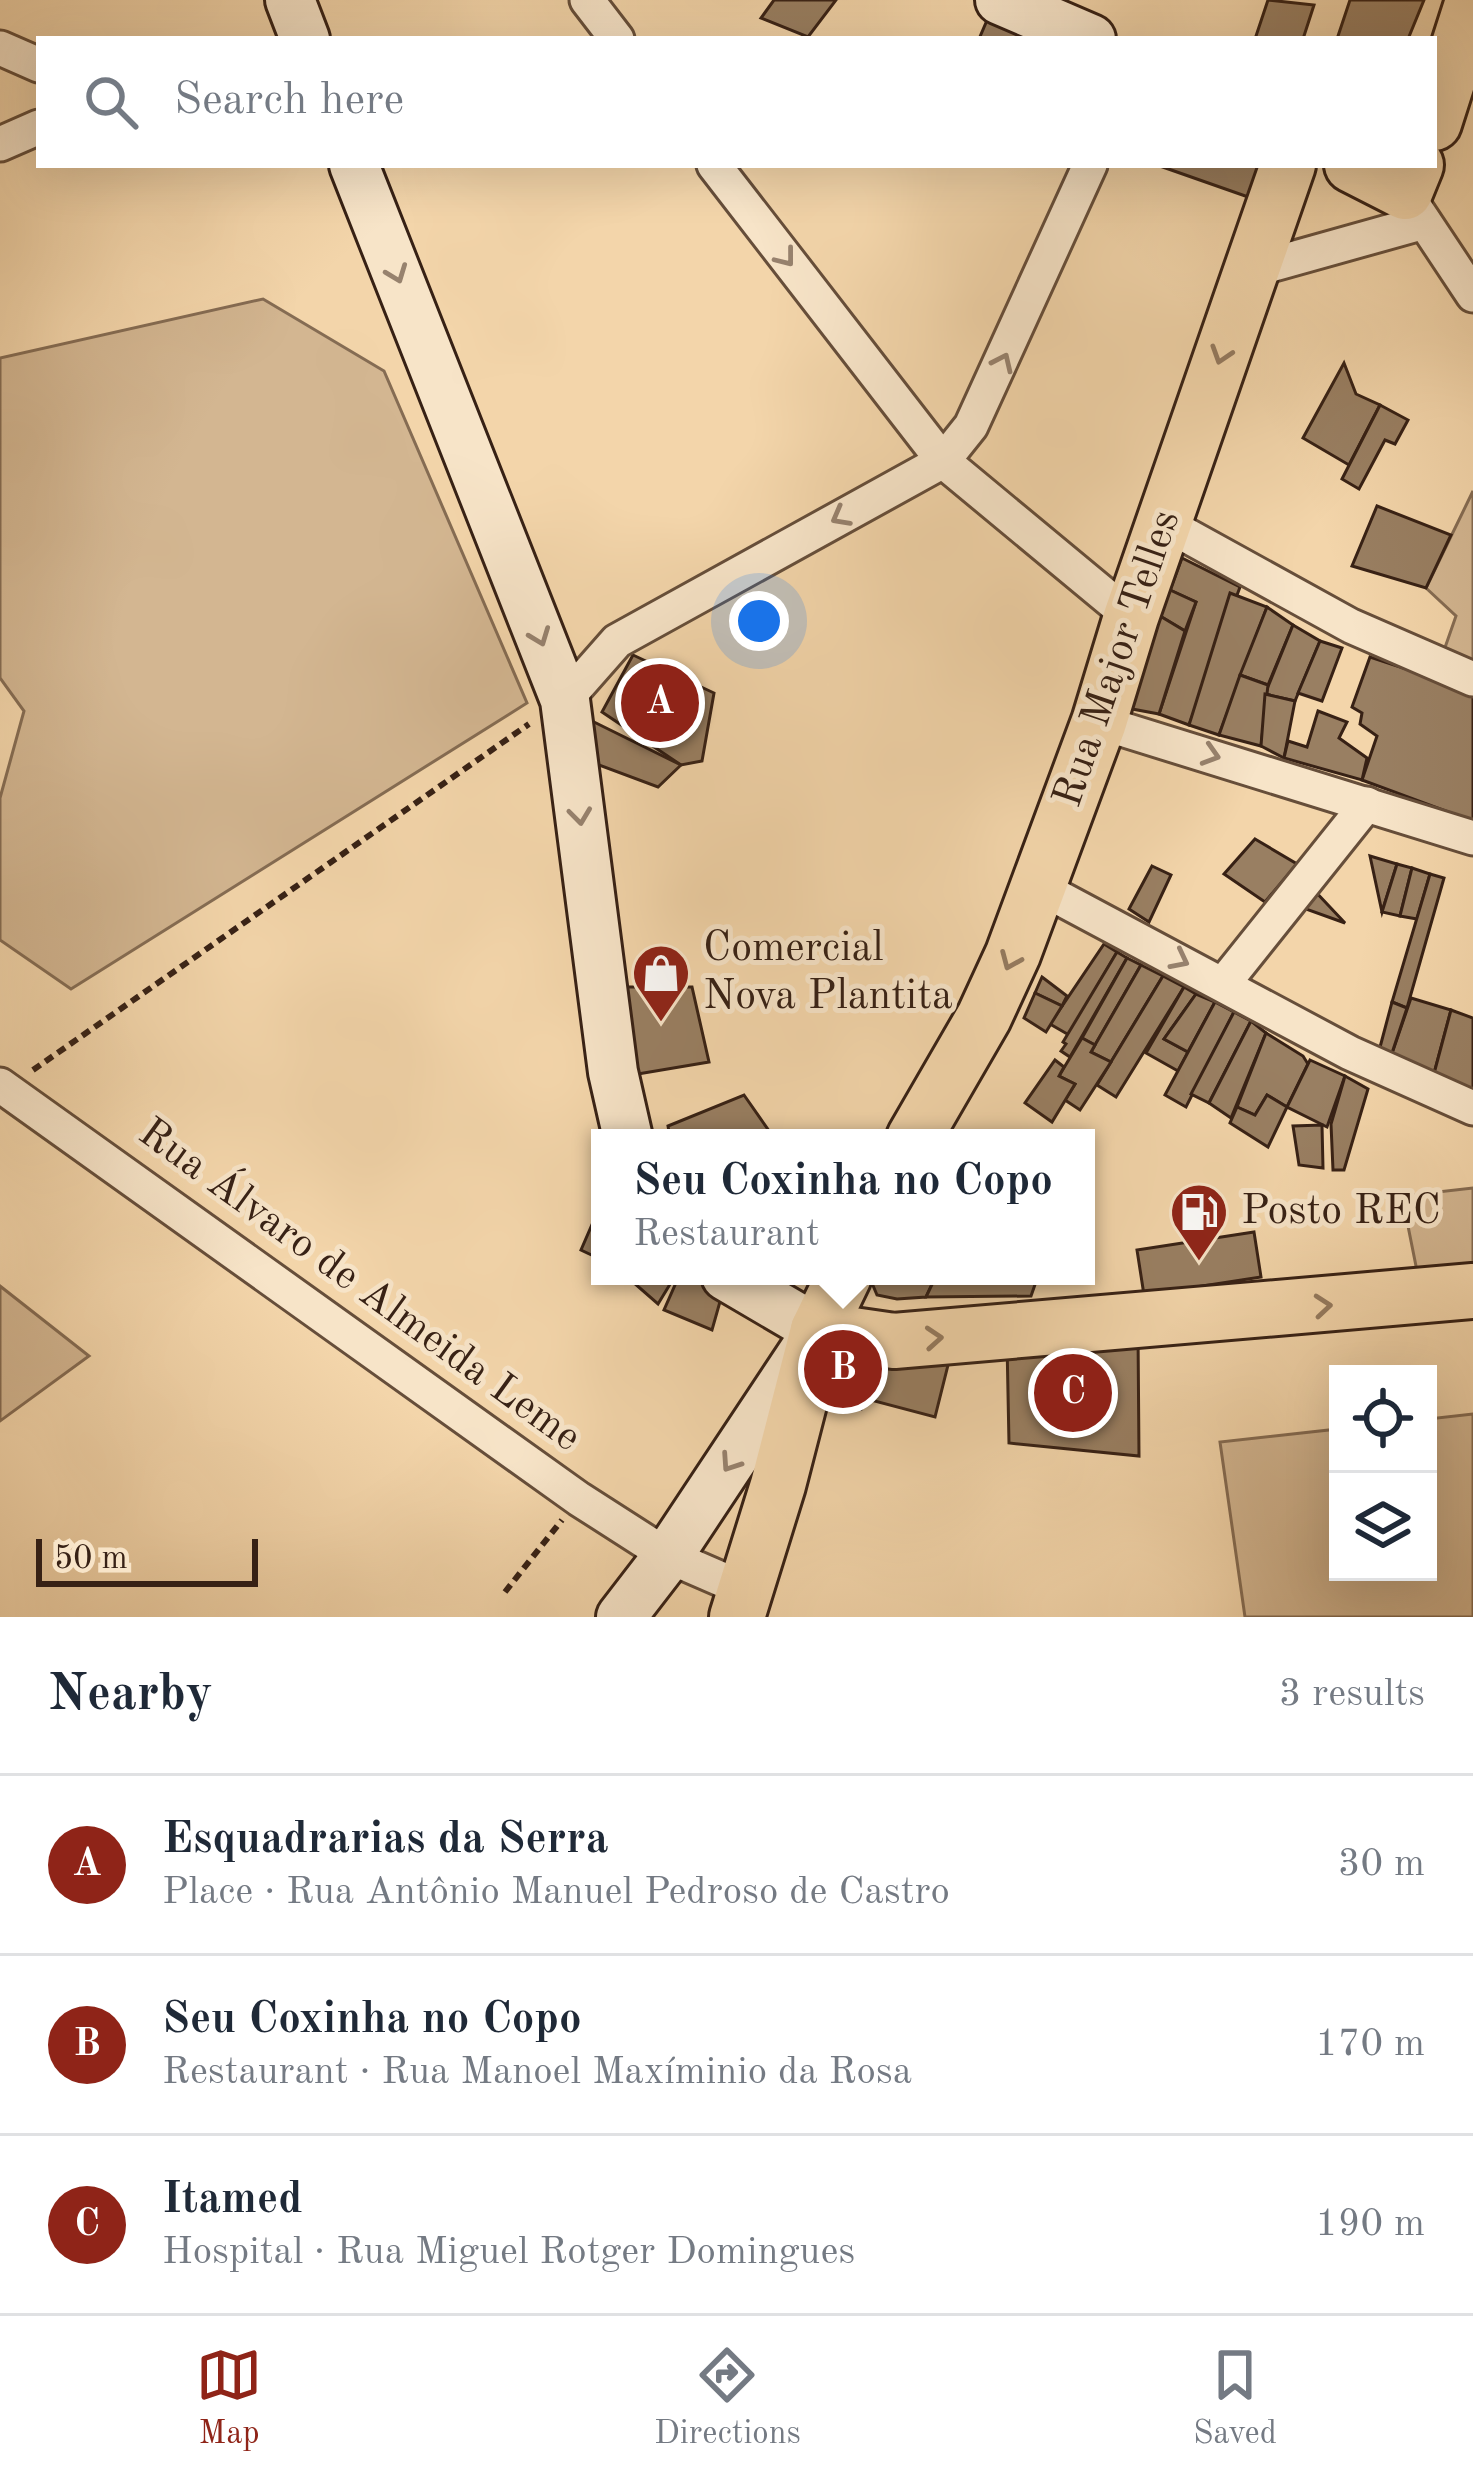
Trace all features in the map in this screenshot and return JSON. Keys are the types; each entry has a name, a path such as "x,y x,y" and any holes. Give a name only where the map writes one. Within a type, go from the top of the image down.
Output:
{"main road":[{"path":"290,0 304,36"},
{"path":"1000,0 1084,36"},
{"path":"1437,114 1473,1"},
{"path":"1437,124 1473,141"},
{"path":"355,168 565,700 613,1072 626,1129"},
{"name":"Rua Major Telles","path":"919,1129 984,1017 1039,887 1287,168"},
{"path":"1359,168 1415,193"},
{"path":"741,1285 818,1330 894,1341 1473,1291"},
{"path":"621,1617 668,1556 818,1330 840,1285"},
{"path":"740,1603 778,1485 818,1330"}],"street":[{"path":"587,0 615,36"},
{"path":"0,48 36,64"},
{"path":"0,144 36,128"},
{"path":"716,168 943,461 1131,617"},
{"path":"565,700 616,640 943,461 982,405 1089,168"},
{"path":"1249,271 1415,193 1473,295"},
{"path":"1166,524 1391,646 1473,679"},
{"path":"1099,722 1473,838"},
{"path":"1224,982 1367,804"},
{"path":"1039,887 1350,1053 1473,1108"},
{"name":"Rua Álvaro de Almeida Leme","path":"3,1087 579,1499 740,1603"}],"path":[{"path":"3,1087 565,700"},
{"path":"505,1592 579,1499"}],"shaded area":[{"path":"263,299 384,371 527,703 71,989 0,940 0,798 24,711 0,678 0,358"},
{"path":"1473,491 1473,669 1441,659 1456,616 1426,588"},
{"path":"1473,1188 1473,1272 1418,1276 1402,1196"},
{"path":"0,1286 89,1356 0,1421"},
{"path":"1473,1414 1473,1617 1245,1617 1220,1442 1329,1430 1329,1581 1437,1581 1437,1418"}],"building":[{"path":"774,0 836,0 809,36 761,18"},
{"path":"1268,0 1314,5 1304,36 1256,36"},
{"path":"1350,0 1424,0 1409,36 1338,36"},
{"path":"994,4 1035,15 1026,36 980,36"},
{"path":"1166,168 1259,168 1251,198"},
{"path":"1344,363 1356,394 1380,405 1349,465 1303,438"},
{"path":"1380,405 1408,420 1395,444 1385,440 1359,489 1342,479"},
{"path":"1377,506 1451,535 1426,588 1352,566"},
{"path":"1182,558 1240,587 1189,725 1159,714 1196,602 1170,590"},
{"path":"1170,590 1196,602 1185,631 1160,616"},
{"path":"1230,593 1267,607 1219,735 1189,725"},
{"path":"1267,607 1293,625 1268,685 1240,675"},
{"path":"1160,616 1185,631 1159,714 1127,708"},
{"path":"1293,625 1320,641 1295,701 1265,694"},
{"path":"1320,641 1342,648 1322,701 1298,693"},
{"path":"633,655 714,693 702,761 681,765 602,712"},
{"path":"1370,657 1473,691 1473,821 1362,780 1377,736 1360,724 1362,713 1352,707"},
{"path":"1240,675 1268,685 1261,746 1219,735"},
{"path":"1265,694 1295,701 1284,758 1261,746"},
{"path":"1318,711 1347,722 1339,738 1367,758 1362,780 1284,758 1288,741 1307,747"},
{"path":"594,722 681,765 658,787 583,759"},
{"path":"1255,839 1297,864 1265,902 1224,874"},
{"path":"1370,856 1397,864 1382,912"},
{"path":"1397,864 1412,868 1400,916 1382,912"},
{"path":"1152,866 1171,875 1149,922 1129,909"},
{"path":"1412,868 1430,874 1417,919 1400,916"},
{"path":"1430,874 1444,878 1407,1008 1392,1002"},
{"path":"1312,888 1345,923 1303,908"},
{"path":"1104,944 1117,952 1069,1035 1050,1024"},
{"path":"1117,952 1127,958 1070,1057 1061,1051 1063,1042"},
{"path":"1127,958 1141,965 1095,1045 1082,1038"},
{"path":"1141,965 1163,976 1111,1062 1091,1052"},
{"path":"1163,976 1184,987 1116,1097 1097,1085"},
{"path":"1042,977 1067,996 1062,1006 1035,993"},
{"name":"Comercial Nova Plantita","path":"619,987 692,987 709,1062 626,1076"},
{"path":"1184,987 1196,994 1164,1039 1188,1052 1178,1071 1146,1053"},
{"path":"1035,993 1062,1006 1046,1032 1024,1018"},
{"path":"1196,994 1215,1002 1188,1052 1164,1039"},
{"path":"1411,998 1451,1010 1432,1081 1390,1059"},
{"path":"1215,1002 1234,1012 1186,1107 1165,1095"},
{"path":"1392,1002 1407,1008 1390,1059 1379,1051"},
{"path":"1451,1010 1473,1018 1473,1097 1432,1081"},
{"path":"1234,1012 1251,1021 1209,1103 1191,1094"},
{"path":"1251,1021 1266,1033 1231,1118 1209,1103"},
{"path":"1266,1033 1308,1064 1287,1107 1267,1095 1255,1115 1237,1107"},
{"path":"1082,1038 1095,1045 1091,1052 1111,1062 1080,1110 1065,1100 1075,1084 1059,1076"},
{"path":"1055,1060 1064,1067 1059,1076 1075,1084 1052,1122 1025,1103"},
{"path":"1310,1060 1345,1076 1327,1127 1287,1107"},
{"path":"1345,1076 1368,1089 1344,1170 1333,1170 1331,1124"},
{"path":"744,1095 768,1129 668,1129"},
{"path":"1267,1095 1287,1107 1268,1147 1230,1123 1237,1107 1255,1115"},
{"path":"1322,1125 1323,1168 1299,1165 1293,1126"},
{"path":"591,1227 591,1255 581,1250"},
{"name":"Posto REC","path":"1254,1232 1261,1277 1144,1295 1137,1250"},
{"path":"636,1285 670,1285 658,1304"},
{"path":"675,1285 725,1285 712,1330 664,1310"},
{"path":"873,1285 932,1285 926,1297 877,1295"},
{"path":"932,1285 1035,1285 1031,1296 926,1297"},
{"path":"818,1330 874,1339 861,1409 816,1402"},
{"path":"1138,1332 1139,1456 1009,1443 1007,1343"},
{"path":"874,1339 953,1345 935,1417 863,1398"}],"place":[{"name":"Esquadrarias da Serra","path":"660,703"},
{"name":"Comercial Nova Plantita","path":"661,1024"},
{"name":"Posto REC","path":"1199,1263"},
{"name":"Seu Coxinha no Copo","path":"843,1369"},
{"name":"Itamed","path":"1073,1393"}]}
